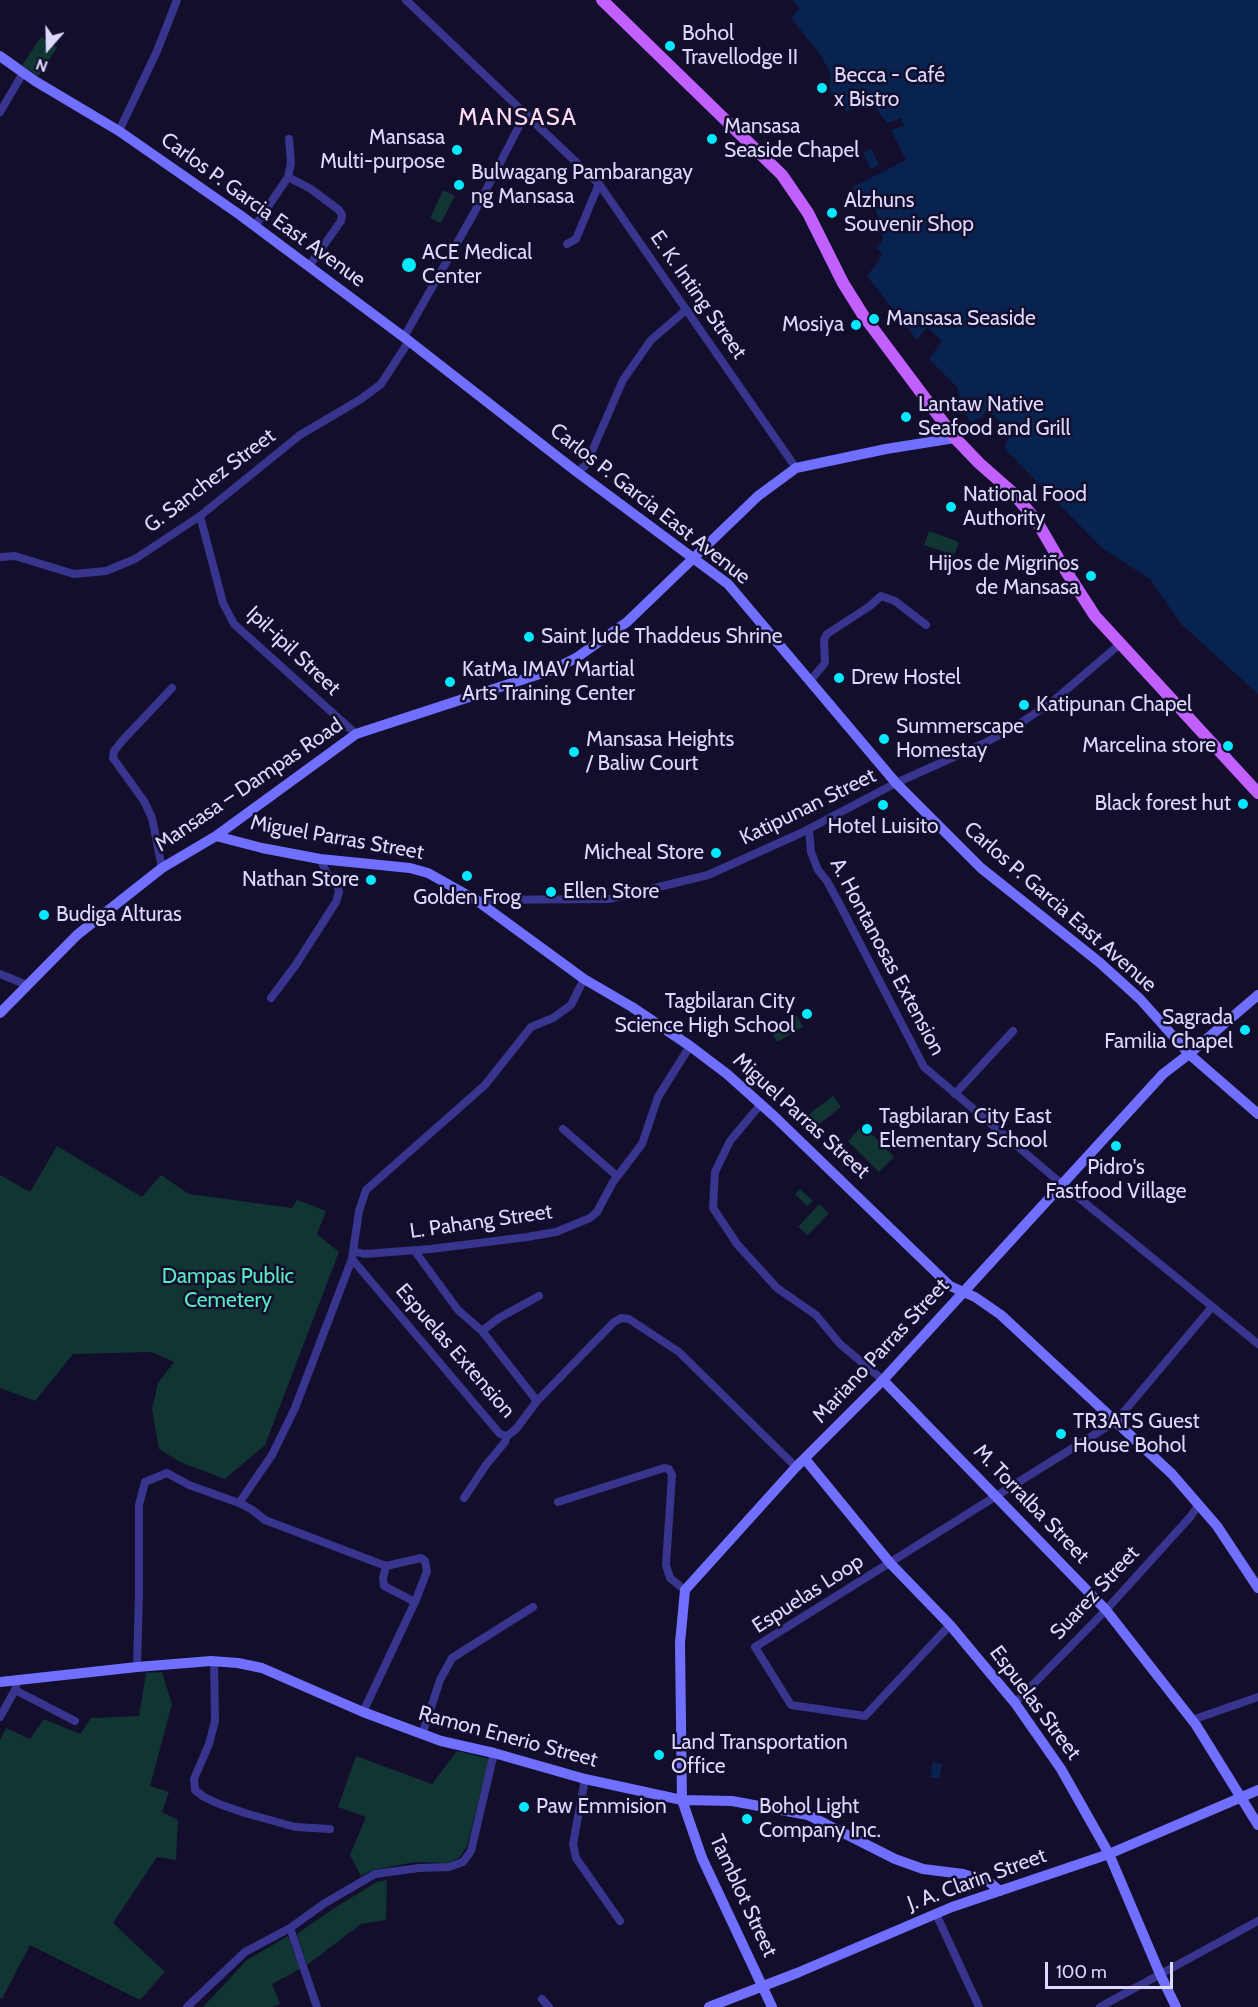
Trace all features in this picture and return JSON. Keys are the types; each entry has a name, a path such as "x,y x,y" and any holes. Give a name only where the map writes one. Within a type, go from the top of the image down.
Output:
{"main road":[{"path":"602,0 782,175 808,213 843,283 863,315 955,438 1013,493 1036,520 1095,616 1258,793"},
{"name":"Carlos P. Garcia East Avenue","path":"0,56 23,73 119,131 255,226 728,584 896,783 981,868 1099,962 1131,991 1189,1054 1258,1114"},
{"name":"Mansasa – Dampas Road","path":"0,1013 77,935 162,868 216,836 356,734 552,670 576,658 627,622 758,496 796,468 886,449 955,438"},
{"name":"Miguel Parras Street","path":"216,836 320,859 410,868 428,873 476,900 584,980 632,1007 690,1046 728,1074 761,1104 950,1286 975,1297 1001,1316 1172,1474 1217,1526 1258,1588"},
{"name":"Mariano Parras Street","path":"685,1590 796,1467 883,1380 1163,1074 1258,994"},
{"name":"M. Torralba Street","path":"883,1380 1106,1610 1192,1720 1258,1825"},
{"name":"Espuelas Street","path":"805,1459 890,1563 950,1625 1015,1703 1061,1769 1109,1854 1176,2007"},
{"path":"682,1800 680,1642 685,1590"},
{"name":"Ramon Enerio Street","path":"0,1682 16,1685 137,1666 214,1661 262,1668 363,1712 441,1742 494,1753 585,1779 682,1800 732,1801 808,1815 896,1859 923,1869 963,1874 988,1881 1000,1891"},
{"name":"J. A. Clarin Street","path":"709,2007 936,1914 1109,1854 1258,1790"},
{"name":"Tamblot Street","path":"682,1800 702,1858 772,2007"}],"street":[{"path":"119,131 157,51 177,0"},
{"name":"E. K. Inting Street","path":"406,0 599,184 796,468"},
{"path":"0,112 23,73"},
{"name":"G. Sanchez Street","path":"0,557 15,556 74,574 106,571 135,559 200,516 300,435 361,399 381,384 526,113"},
{"path":"255,226 288,177 291,163 289,139"},
{"path":"288,177 311,189 339,210 342,215 341,221 309,266"},
{"path":"567,244 576,239 599,184"},
{"path":"578,472 586,465 623,380 651,340 686,310"},
{"name":"Ipil-ipil Street","path":"200,516 223,603 234,624 356,734"},
{"path":"810,681 825,663 824,640 827,634 870,606 881,596 895,601 926,625"},
{"name":"Katipunan Street","path":"476,900 609,899 708,875 809,830 896,783 985,743 1019,724 1052,702 1120,644"},
{"path":"162,868 152,818 144,801 112,758 114,751 123,740 172,688"},
{"name":"A. Hontanosas Extension","path":"809,830 812,852 818,870 840,905 924,1067 1063,1185 1258,1344"},
{"path":"271,998 295,966 336,902 339,892 337,884 328,875 320,859"},
{"path":"0,974 27,986"},
{"path":"239,1503 272,1455 295,1408 353,1255 359,1211 366,1190 485,1085 531,1027 553,1018 571,1005 584,980"},
{"path":"955,1094 1013,1031"},
{"name":"L. Pahang Street","path":"353,1255 527,1237 556,1232 590,1218 597,1212 617,1176 642,1144 658,1097 690,1046"},
{"name":"M. Torralba Street","path":"761,1104 730,1142 715,1172 713,1208 737,1245 777,1288 816,1315 840,1344 883,1380"},
{"path":"563,1129 617,1176"},
{"path":"414,1250 458,1310 482,1331 537,1401"},
{"name":"Espuelas Extension","path":"353,1255 500,1434 507,1437 537,1401 614,1322 621,1318 629,1319 679,1352 796,1467"},
{"path":"482,1331 499,1318 539,1296"},
{"path":"890,1563 1116,1421 1212,1307"},
{"path":"464,1498 507,1437"},
{"path":"558,1502 664,1468 669,1469 672,1475 666,1565 670,1578 685,1590"},
{"path":"137,1666 140,1594 139,1505 145,1482 167,1473 189,1485 239,1503 265,1520 386,1566 421,1558 425,1561 427,1571 415,1602 363,1712"},
{"name":"Suarez Street","path":"1015,1703 1106,1610 1191,1516 1199,1504"},
{"name":"Espuelas Loop","path":"890,1563 755,1647 791,1705 865,1716 950,1625"},
{"path":"386,1566 383,1578 384,1587 415,1602"},
{"path":"422,1735 440,1680 452,1658 533,1607"},
{"path":"214,1661 215,1721 194,1779 195,1790 219,1804 256,1816 295,1827 330,1829"},
{"path":"0,1717 16,1685 75,1721"},
{"path":"1192,1720 1258,1697"},
{"path":"187,2007 245,1952 290,1928 325,1903 375,1874 419,1868 449,1867 463,1862 471,1851 494,1753"},
{"path":"585,1779 573,1844 576,1858 620,1921"},
{"path":"936,1914 979,2007"},
{"path":"1100,2007 1258,1921"},
{"path":"290,1928 317,2007"},
{"path":"542,1999 549,2007"}],"green space":[{"path":"41,37 57,48 38,76 22,65"},
{"path":"443,190 455,196 441,223 430,218"},
{"path":"929,531 959,542 954,555 924,545"},
{"path":"797,1016 803,1027 777,1042 771,1030"},
{"path":"833,1096 841,1107 817,1126 808,1115"},
{"path":"863,1125 894,1157 879,1172 848,1141"},
{"name":"Dampas Public Cemetery","path":"57,1146 142,1197 161,1175 189,1194 292,1208 297,1200 326,1211 317,1234 339,1252 265,1445 225,1479 180,1462 159,1449 152,1409 158,1383 174,1362 152,1352 73,1354 35,1401 0,1388 0,1175 30,1192"},
{"path":"800,1189 813,1201 807,1206 795,1194"},
{"path":"819,1204 829,1213 808,1235 798,1227"},
{"path":"162,1672 172,1704 150,1786 169,1792 162,1812 178,1820 176,1860 157,1857 113,1923 165,1972 140,2000 30,1945 2,1999 0,1998 0,1740 6,1728 30,1739 44,1719 80,1734 91,1718 139,1716 146,1673"},
{"path":"457,1751 489,1759 467,1846 459,1858 448,1863 415,1862 373,1870 361,1876 350,1855 366,1817 338,1807 356,1756 432,1784"},
{"path":"387,1880 386,1920 361,1924 307,1965 297,1934 377,1882"},
{"path":"288,1936 300,1969 272,1984 280,2004 272,2007 203,2007 247,1960"}],"water":[{"path":"792,0 1258,0 1258,694 1181,624 1150,579 1102,548 1004,448 1011,432 988,410 981,418 970,422 961,407 958,388 929,359 942,341 927,327 917,340 867,276 880,259 882,253 876,248 883,240 875,206 862,208 853,187 906,160 891,130 904,126 901,118 887,123 869,100 847,112 839,98 832,96 829,84 831,73 819,53 791,18 800,8"},
{"path":"871,149 879,165 871,169 863,153"},
{"path":"933,1762 942,1764 939,1779 930,1777"}],"place":[{"name":"Bohol Travellodge II","path":"670,46"},
{"name":"Becca - Café x Bistro","path":"822,88"},
{"name":"Mansasa Seaside Chapel","path":"712,139"},
{"name":"Mansasa Multi-purpose","path":"457,150"},
{"name":"Bulwagang Pambarangay ng Mansasa","path":"459,185"},
{"name":"Alzhuns Souvenir Shop","path":"832,213"},
{"name":"ACE Medical Center","path":"409,265"},
{"name":"Mansasa Seaside","path":"874,319"},
{"name":"Mosiya","path":"856,325"},
{"name":"Lantaw Native Seafood and Grill","path":"906,417"},
{"name":"National Food Authority","path":"951,507"},
{"name":"Hijos de Migriños de Mansasa","path":"1091,576"},
{"name":"Saint Jude Thaddeus Shrine","path":"529,637"},
{"name":"Drew Hostel","path":"839,678"},
{"name":"KatMa IMAV Martial Arts Training Center","path":"450,682"},
{"name":"Katipunan Chapel","path":"1024,705"},
{"name":"Summerscape Homestay","path":"884,739"},
{"name":"Marcelina store","path":"1228,746"},
{"name":"Mansasa Heights / Baliw Court","path":"574,752"},
{"name":"Black forest hut","path":"1243,804"},
{"name":"Hotel Luisito","path":"883,805"},
{"name":"Micheal Store","path":"716,853"},
{"name":"Golden Frog","path":"467,876"},
{"name":"Nathan Store","path":"371,880"},
{"name":"Ellen Store","path":"551,892"},
{"name":"Budiga Alturas","path":"44,915"},
{"name":"Tagbilaran City Science High School","path":"807,1014"},
{"name":"Sagrada Familia Chapel","path":"1245,1030"},
{"name":"Tagbilaran City East Elementary School","path":"867,1129"},
{"name":"Pidro's Fastfood Village","path":"1116,1146"},
{"name":"TR3ATS Guest House Bohol","path":"1061,1434"},
{"name":"Land Transportation Office","path":"659,1755"},
{"name":"Paw Emmision","path":"524,1807"},
{"name":"Bohol Light Company Inc.","path":"747,1819"}],"district":[{"name":"MANSASA","path":"518,118"}]}
